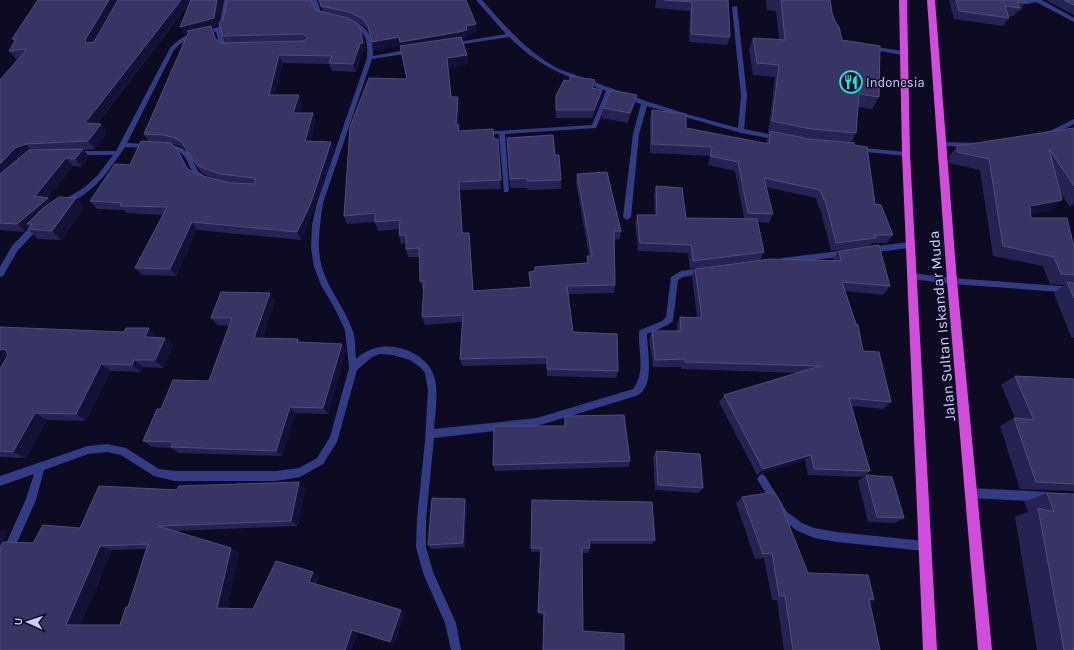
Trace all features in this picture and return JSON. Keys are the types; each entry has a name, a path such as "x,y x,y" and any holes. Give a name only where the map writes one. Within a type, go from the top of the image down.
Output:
{"highway":[{"name":"Jalan Sultan Iskandar Muda","path":"903,0 903,53 911,276 930,650"},
{"name":"Jalan Sultan Iskandar Muda","path":"931,0 952,281 985,650"}],"street":[{"path":"60,206 81,194 96,181 118,154 172,49 178,42 192,34 218,30 223,25 226,0"},
{"path":"314,0 320,16 330,19"},
{"path":"479,0 510,35 545,64 564,73 644,104 741,131 784,140"},
{"path":"1003,0 1028,2 1039,0 1074,20"},
{"path":"735,7 744,88 741,131"},
{"path":"0,481 88,450 107,448 123,451 157,473 176,476 276,476 300,472 320,461 334,439 353,368 349,330 325,285 318,268 315,248 316,225 320,203 370,58 369,41 363,28 342,21"},
{"path":"218,30 225,48 236,48"},
{"path":"448,45 510,35"},
{"path":"864,47 903,53"},
{"path":"370,58 417,50"},
{"path":"479,133 594,127 609,90"},
{"path":"627,216 636,134 644,104"},
{"path":"1039,135 1054,132 1074,121"},
{"path":"502,132 506,190"},
{"path":"941,144 989,144"},
{"path":"123,145 175,147 181,149 185,152 197,175 214,182"},
{"path":"851,149 906,154"},
{"path":"66,153 118,154"},
{"path":"0,274 15,248 42,220"},
{"path":"776,262 910,245"},
{"path":"430,434 537,422 636,392 641,387 645,376 643,332 665,323 670,319 674,279 681,274 713,270"},
{"path":"911,276 952,281 1074,290"},
{"path":"353,368 367,354 379,351 395,351 409,355 422,363 429,372 432,386 430,434 420,530 422,548 427,566 450,623 456,650"},
{"path":"0,568 31,500 40,467"},
{"path":"762,479 784,515 799,527 814,533 837,537 924,546"},
{"path":"971,493 1058,497"}],"building":[{"path":"38,0 109,0 85,40 86,43 94,42 118,0 181,0 85,123 101,124 88,141 26,144 15,148 0,164 0,80 27,49 9,51 16,39 12,39"},
{"path":"191,0 217,0 214,18 180,27"},
{"path":"227,0 311,0 315,10 348,18 358,24 361,31 363,43 360,44 353,64 329,63 332,56 279,55 269,95 299,95 293,113 313,113 305,141 331,142 310,205 297,232 192,222 170,269 135,268 167,207 120,206 122,203 90,201 115,164 130,165 141,141 171,143 177,149 187,168 195,174 231,183 255,184 254,178 220,174 198,166 182,142 175,138 164,135 144,134 189,31 187,31 211,26 215,38 221,43 303,41 308,38 303,34 223,36 219,23 223,20"},
{"path":"319,0 466,0 476,24 466,26 467,30 459,32 400,42 399,37 372,42 368,26 363,19 349,12 321,6"},
{"path":"664,0 728,0 730,37 691,34 692,2"},
{"path":"781,0 830,0 832,13 839,27 842,40 880,46 879,97 859,94 856,133 811,129 772,121 779,65 757,63 753,38 785,40"},
{"path":"956,0 1024,0 1025,3 1017,2 1020,8 1005,6 1009,18 959,11"},
{"path":"1064,0 1074,0 1074,5"},
{"path":"461,37 467,55 447,58 451,97 458,97 456,125 459,125 458,131 493,129 494,139 498,139 501,180 459,182 462,233 469,233 473,291 531,287 529,272 535,271 535,267 588,263 587,256 592,256 577,174 607,172 621,231 614,231 615,285 567,286 573,332 617,334 618,371 547,369 547,357 460,359 463,315 422,317 424,281 420,281 419,248 406,249 406,235 399,235 400,220 375,222 375,213 344,216 350,127 369,78 407,79 400,46"},
{"path":"571,76 595,80 592,88 602,90 594,110 556,110 556,96 564,80 569,81"},
{"path":"611,90 637,95 630,113 603,108"},
{"path":"652,110 686,114 686,128 769,144 770,131 809,139 854,143 854,145 867,147 875,204 881,205 893,235 875,235 876,238 836,243 825,200 820,190 764,178 773,214 748,213 738,162 710,156 712,147 652,144"},
{"path":"1074,128 1074,186 1049,149 1062,200 1030,206 1031,218 1067,218 1074,247 1074,275 1061,274 1054,257 1003,246 989,159 957,152 957,146"},
{"path":"553,135 555,155 559,155 561,180 527,181 527,178 510,179 507,138"},
{"path":"83,149 75,159 66,158 35,196 48,198 17,224 0,223 0,174 29,150"},
{"path":"656,186 682,188 686,218 757,219 764,252 693,261 691,245 640,243 637,215 657,215"},
{"path":"59,197 76,198 52,231 28,229 32,224 27,224 43,208"},
{"path":"879,245 890,286 842,282 856,324 858,325 863,351 879,352 891,402 849,398 870,471 814,469 811,455 763,469 724,395 820,366 685,362 685,359 655,360 652,331 681,331 680,317 702,318 695,269 770,259 841,261 839,251"},
{"path":"1067,282 1074,283 1074,298"},
{"path":"221,292 270,293 254,338 298,339 297,342 342,344 323,408 290,407 276,451 171,447 173,442 143,441 157,409 161,409 173,380 209,381 232,318 211,318"},
{"path":"0,327 124,332 126,328 149,328 145,337 165,338 155,360 134,360 132,365 101,364 76,414 35,413 13,452 0,451 0,369 8,355 6,350 0,350"},
{"path":"1015,376 1074,379 1074,484 1036,482 1014,418 1034,420"},
{"path":"624,415 630,461 493,465 494,426 565,426 565,416"},
{"path":"656,451 700,454 703,488 658,485"},
{"path":"866,475 892,477 904,518 877,517"},
{"path":"299,482 291,521 158,526 231,548 217,608 253,609 276,561 313,572 309,582 401,610 390,642 352,630 345,650 0,650 0,547 3,542 33,543 43,525 80,528 99,486 177,490 179,486","holes":["148,544 128,607 126,607 120,625 66,625 100,546"]},
{"path":"774,492 779,500 808,573 868,575 874,600 869,599 880,650 793,650 785,596 779,596 772,553 763,554 742,497"},
{"path":"1047,493 1074,494 1074,650 1064,650 1038,508 1054,512"},
{"path":"432,498 465,499 463,543 428,545"},
{"path":"532,500 652,502 655,540 589,540 590,548 582,548 583,631 624,634 624,650 543,650 544,612 538,612 541,548 531,548"}],"place":[{"name":"Indonesia","path":"851,82"}]}
